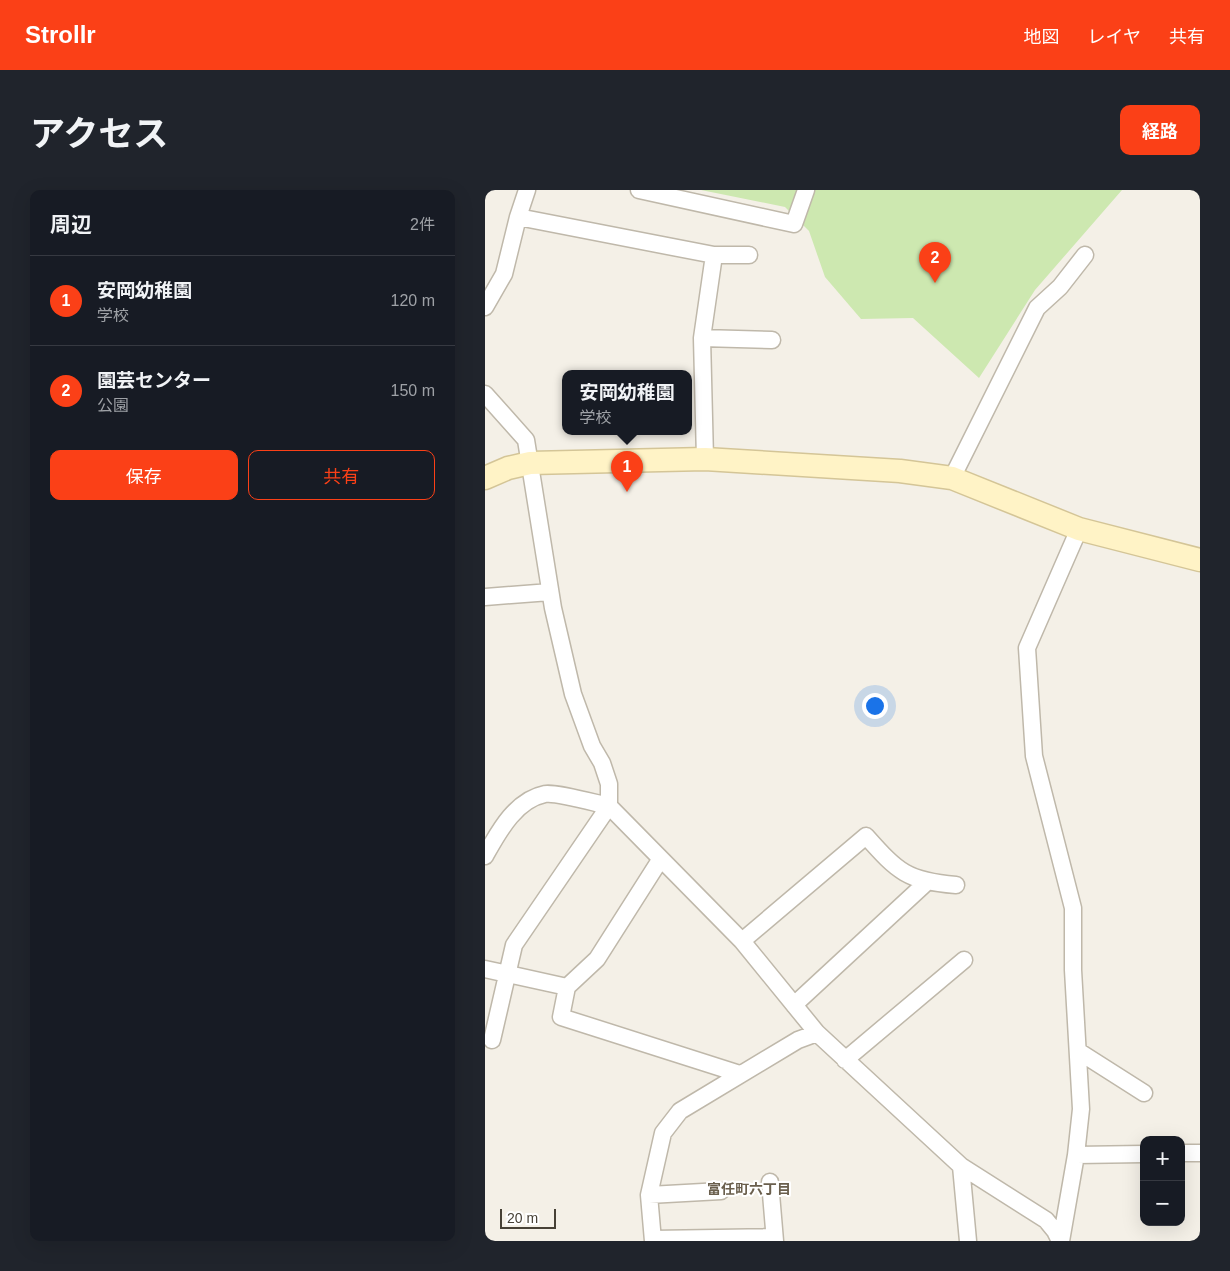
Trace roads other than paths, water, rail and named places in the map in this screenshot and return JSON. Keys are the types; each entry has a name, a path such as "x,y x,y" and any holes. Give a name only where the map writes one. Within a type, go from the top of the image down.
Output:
{"street":[{"path":"485,307 504,274 518,217 527,190"},
{"path":"639,190 795,224 806,190"},
{"path":"518,217 714,255 749,255"},
{"path":"705,459 702,338 714,255"},
{"path":"952,478 1037,308 1060,287 1085,255"},
{"path":"702,338 772,340"},
{"path":"485,394 526,440 550,592 573,694 592,746 603,763 609,784 609,806 514,945 492,1040"},
{"path":"485,478 508,468 530,463 705,459 900,470 952,478 1079,529 1200,560"},
{"path":"1060,1241 1076,1155 1081,1110 1081,1068 1078,1051 1073,908 1034,756 1027,648 1079,529"},
{"path":"485,597 550,592"},
{"path":"485,856 501,828 524,803 545,794 609,806 660,860 742,941 817,1033 961,1166 1045,1220 1055,1231 1060,1241"},
{"path":"742,941 866,836 888,860 913,878 927,882 956,884"},
{"path":"660,860 597,959 567,987 561,1017 739,1074"},
{"path":"794,1005 927,882"},
{"path":"845,1060 964,960"},
{"path":"485,969 567,987"},
{"path":"770,1182 775,1239 653,1240 649,1195 663,1133 680,1111 798,1040 817,1033"},
{"path":"1078,1051 1144,1093"},
{"path":"1185,1153 1200,1153"},
{"path":"1076,1155 1140,1154"},
{"path":"961,1166 968,1241"},
{"path":"649,1195 721,1192"}],"place":[{"name":"園芸センター","path":"935,283"},
{"name":"安岡幼稚園","path":"627,492"}],"district":[{"name":"富任町六丁目","path":"749,1189"}]}
